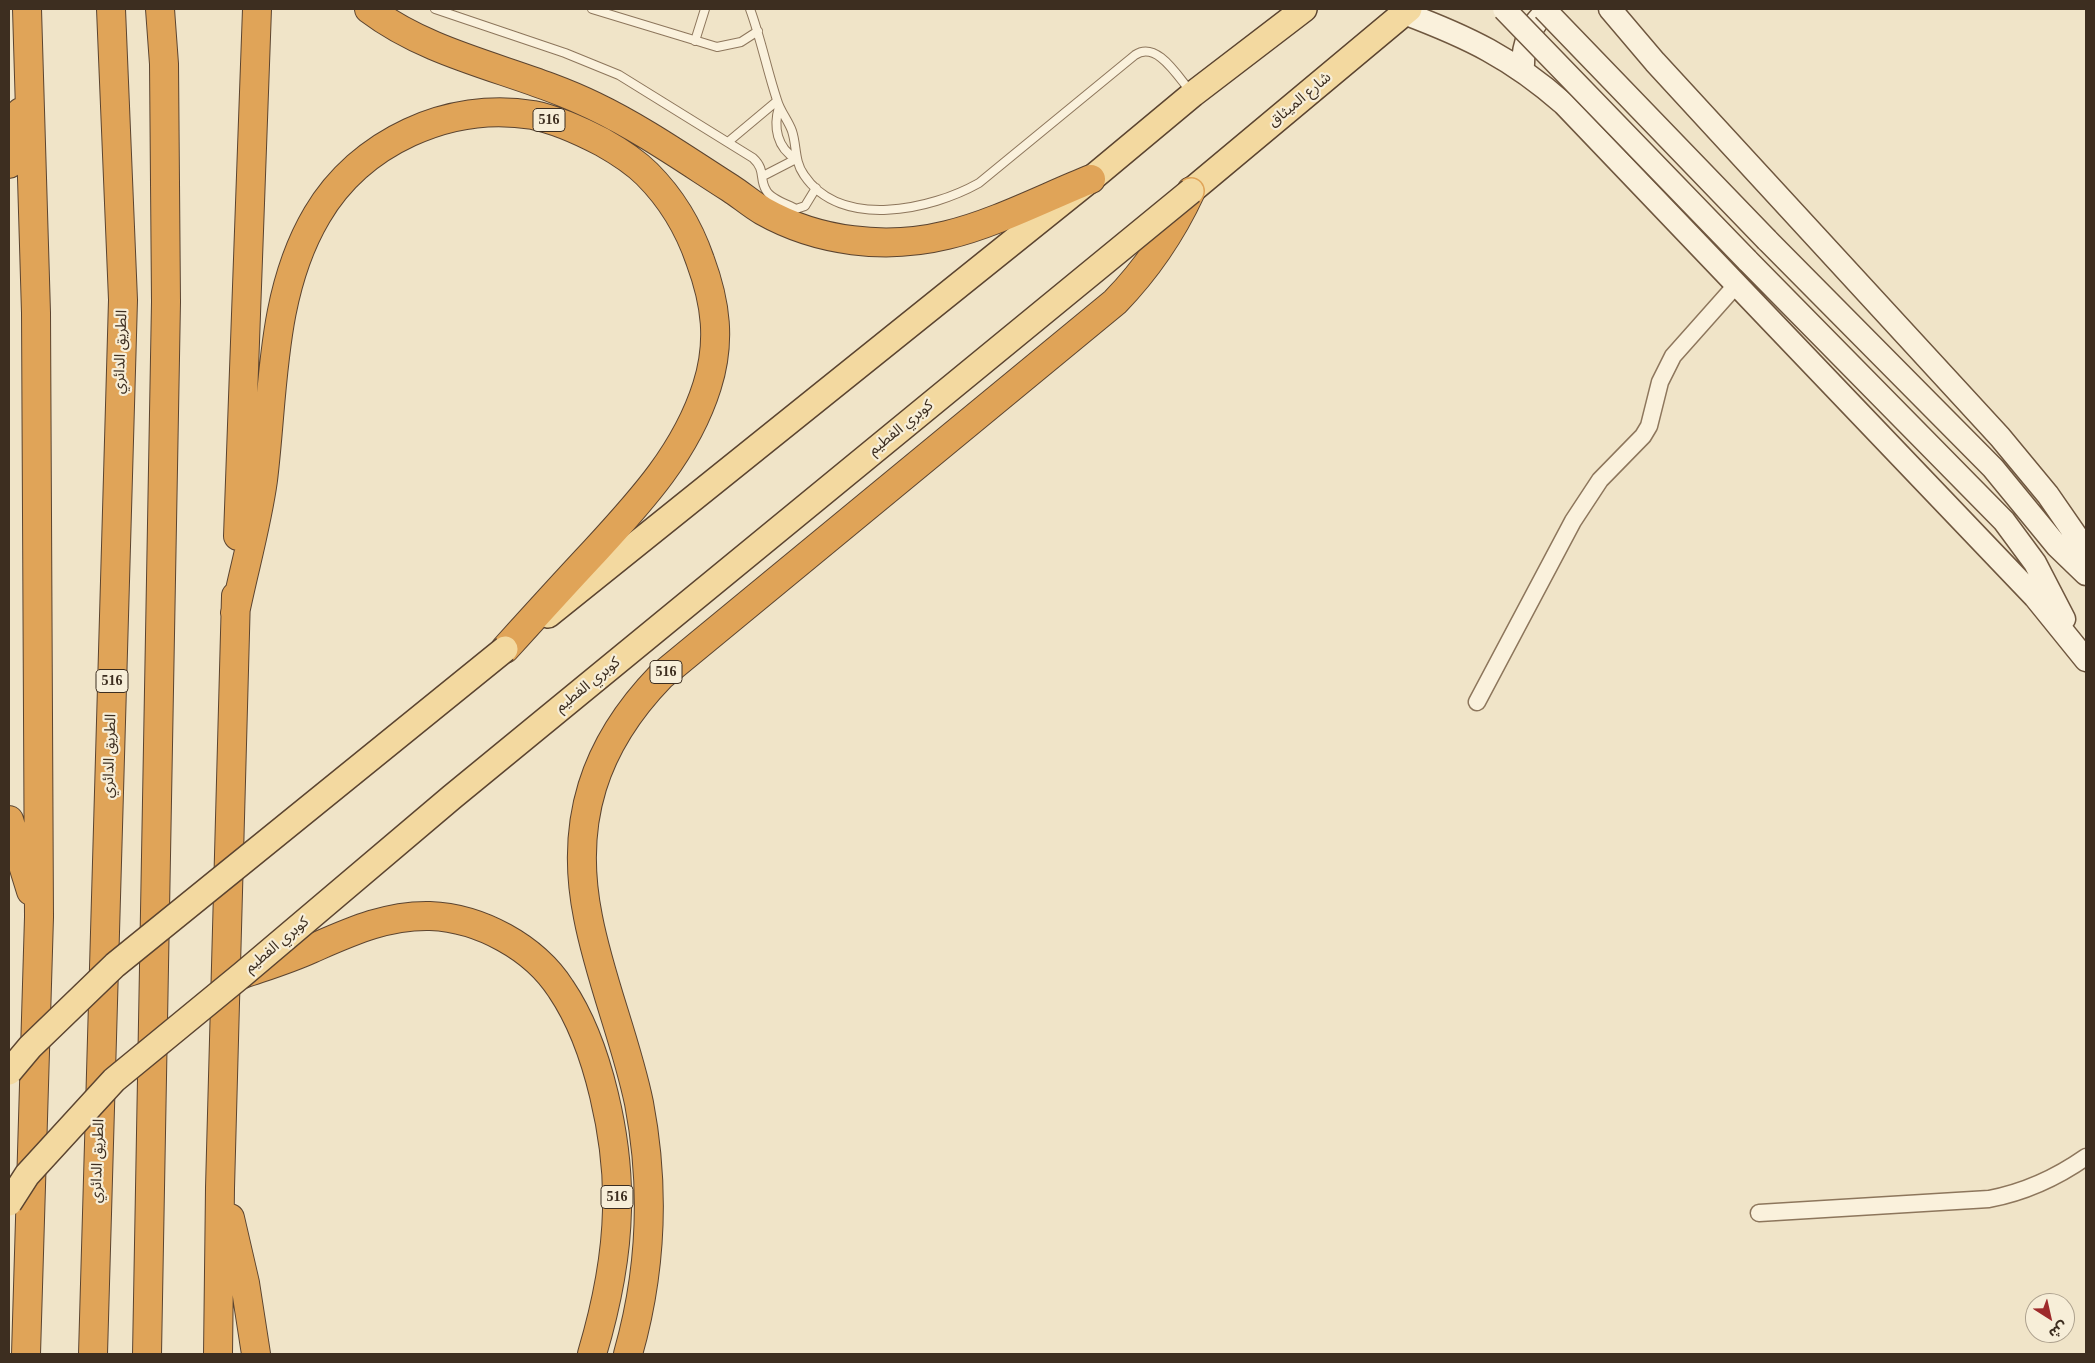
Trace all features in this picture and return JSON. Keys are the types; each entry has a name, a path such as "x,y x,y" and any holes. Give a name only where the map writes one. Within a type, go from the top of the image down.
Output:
{"highway":[{"path":"26,1354 39,917 36,342 27,9"},
{"name":"الطريق الدائري","path":"94,1354 123,300 111,9"},
{"path":"146,1354 166,302 164,64 160,9"},
{"name":"516","path":"218,1354 220,1188 235,613 257,9"},
{"name":"516","path":"369,9 384,20 443,49 592,105 631,124 763,211 791,223 852,241 879,243 948,235 1091,178"},
{"path":"9,164 14,133 30,87"},
{"name":"516","path":"235,613 262,483 273,361 283,311 292,272 305,236 319,211 344,179 367,158 388,142 418,128 450,118 474,114 532,115 563,124 619,152 646,173 671,203 693,240 712,296 716,323 715,358 706,390 693,422 680,446 658,478 629,514 505,649"},
{"name":"516","path":"628,1354 648,1248 649,1206 646,1155 636,1094 588,918 580,849 584,814 594,778 608,746 623,720 661,676 1115,302 1139,278 1159,251 1177,222 1191,191"},
{"path":"9,820 39,917"},
{"name":"516","path":"244,974 277,963 371,924 400,917 431,916 461,921 490,930 517,945 541,964 560,987 576,1013 602,1090 614,1146 617,1209 611,1280 592,1354"},
{"name":"516","path":"220,1188 245,1284 256,1354"}],"main road":[{"path":"9,1072 19,1053 115,965 1193,94 1304,9"},
{"path":"1504,9 1747,260 2004,521 2050,587 2062,613 2070,638"},
{"path":"1544,9 1767,240 1993,468 2057,546 2086,574"},
{"path":"1523,70 1522,58 1528,36 1541,16 1549,9"},
{"path":"1610,9 1655,62 2000,437 2048,495 2086,550"},
{"path":"1406,11 1476,42 1523,70 1564,104 1999,558 2070,638 2086,660"},
{"name":"شارع الميثاق","path":"1191,191 1406,11"},
{"name":"كوبري الفطيم","path":"9,1203 26,1175 114,1080 244,974 452,797 1191,191"}],"street":[{"path":"1477,702 1572,521 1600,480 1643,436 1649,426 1660,382 1674,356 1737,284"},
{"path":"1759,1214 1989,1199 2008,1195 2046,1182 2086,1157"}],"lane":[{"path":"435,9 606,69 641,87 759,164 763,176 763,184 769,195 796,209 805,206 816,188"},
{"path":"592,9 717,47 726,47 741,42 758,32"},
{"path":"695,41 705,9"},
{"path":"750,9 778,104 791,129 796,159 803,174 816,188 831,197 851,205 885,210 924,206 962,193 995,171 1135,55 1145,50 1155,52 1193,94"},
{"path":"728,142 778,104"},
{"path":"778,104 776,119 778,134 782,146 796,159"},
{"path":"763,176 796,159"}]}
